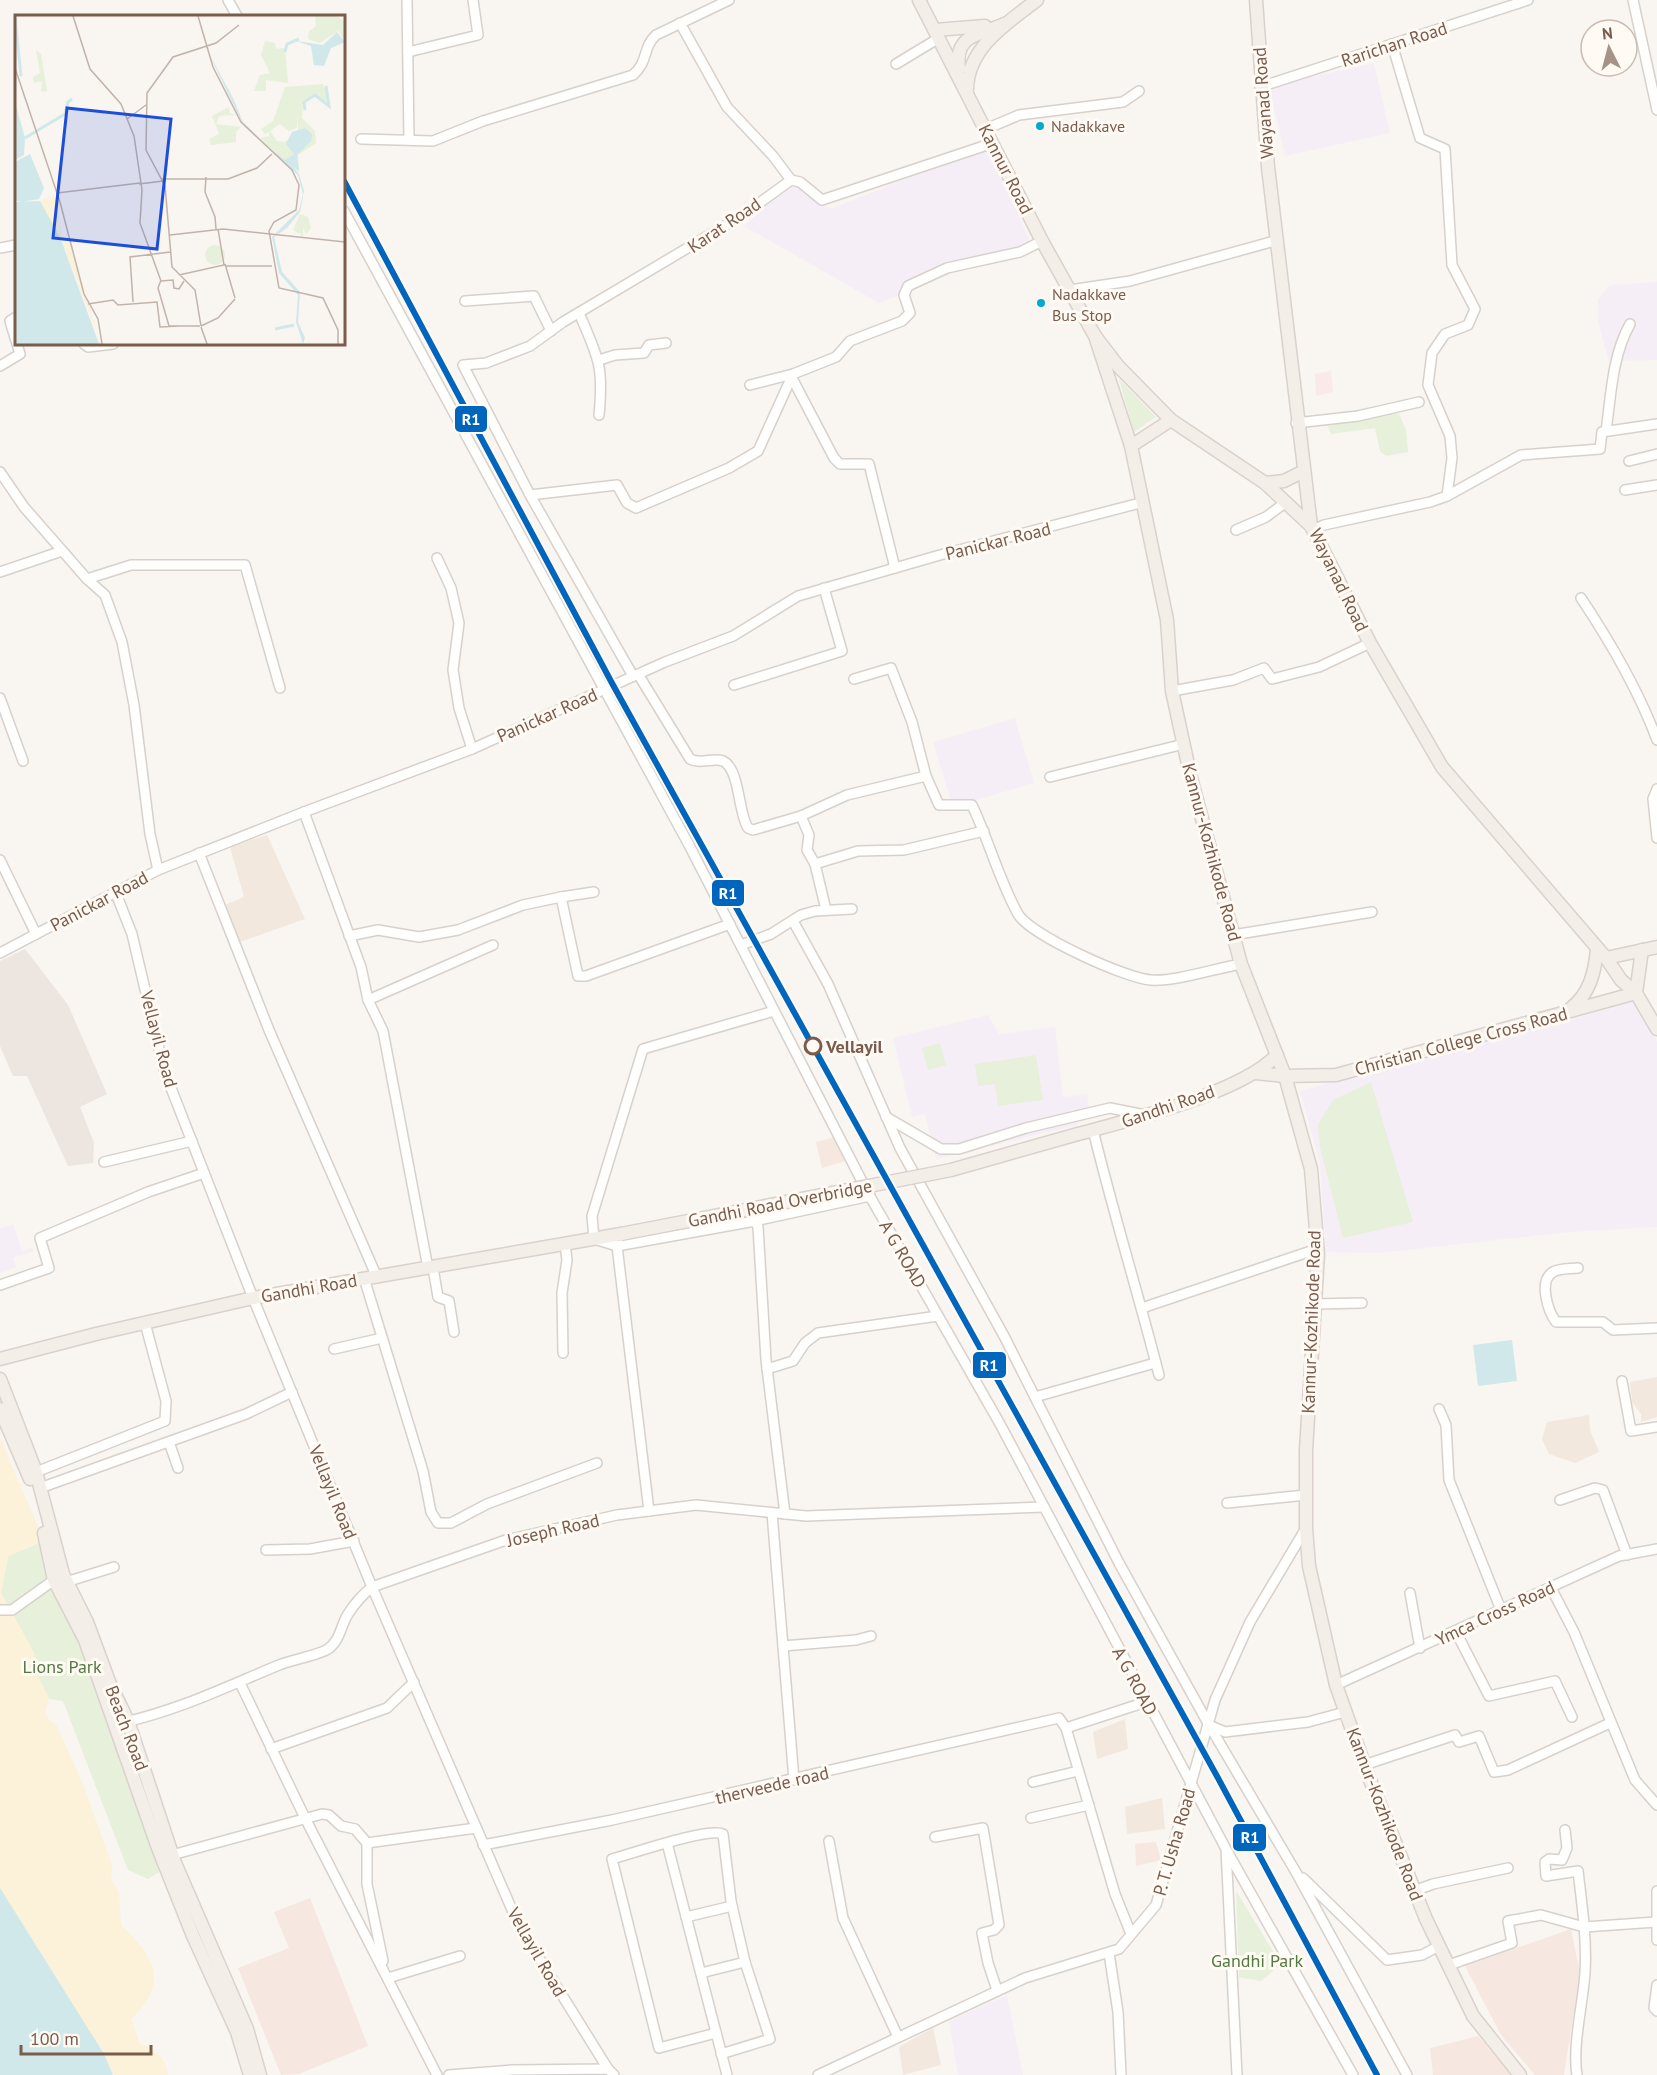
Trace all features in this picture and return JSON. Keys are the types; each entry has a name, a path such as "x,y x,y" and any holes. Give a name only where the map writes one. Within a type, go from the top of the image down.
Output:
{"main road":[{"name":"Kannur Road","path":"919,0 1042,241 1095,336"},
{"path":"967,91 967,72 975,54 1010,21 1037,0"},
{"name":"Wayanad Road","path":"1256,0 1260,87 1296,423 1312,528 1370,643 1442,767 1606,958 1621,980 1635,993 1657,1029"},
{"path":"937,34 1010,21"},
{"path":"960,79 957,55 962,44 978,33 1010,21"},
{"path":"1095,336 1118,366 1171,420 1265,483 1312,528"},
{"name":"Kannur-Kozhikode Road","path":"1095,336 1131,446 1140,503 1167,620 1172,691 1233,935 1241,964 1285,1076 1311,1169 1317,1249 1306,1450 1306,1528 1309,1566 1336,1685 1364,1765 1414,1892 1439,1946 1473,2016 1520,2075"},
{"path":"1131,446 1171,420"},
{"path":"1265,483 1284,481 1302,472"},
{"path":"1606,958 1657,947"},
{"path":"1565,1012 1581,1001 1591,983 1597,949"},
{"path":"1635,993 1642,950"},
{"name":"Christian College Cross Road","path":"1285,1076 1336,1075 1635,993"},
{"name":"Gandhi Road","path":"1078,1134 1145,1115 1256,1073 1277,1055"},
{"name":"Gandhi Road","path":"1256,1073 1285,1076"},
{"name":"Gandhi Road Overbridge","path":"621,1234 951,1170 1078,1134"},
{"name":"Gandhi Road","path":"0,1359 254,1298 621,1234"},
{"name":"Beach Road","path":"0,1379 36,1472 60,1581 87,1622 110,1683 128,1721 172,1855 247,2029 260,2075"},
{"name":"Beach Road","path":"0,1409 34,1489 60,1581 194,1936 237,2032 250,2075"}],"street":[{"path":"228,0 236,15"},
{"path":"407,0 409,140"},
{"path":"408,52 478,35 473,0"},
{"path":"361,139 433,141 483,121 633,75 643,66 648,42 656,34 729,0"},
{"name":"Rarichan Road","path":"1260,87 1507,3 1528,0"},
{"path":"1633,0 1657,111"},
{"path":"680,23 727,107 773,156 791,180 800,182 822,200 993,143"},
{"path":"896,64 937,34"},
{"path":"1392,44 1420,138 1445,149 1452,265 1475,309 1468,325 1445,334 1432,353 1428,385 1450,436 1452,458 1447,495"},
{"path":"986,129 1019,116 1123,102 1139,91"},
{"name":"Karat Road","path":"530,495 463,365 486,363 530,346 579,313 743,215 791,180"},
{"name":"A G ROAD","path":"345,213 730,924 870,1196 1044,1507 1190,1785 1353,2075"},
{"path":"1070,290 1130,281 1278,240"},
{"path":"750,385 792,376 836,357 850,341 902,321 909,313 904,296 908,286 947,268 1020,252 1042,241"},
{"path":"0,248 15,245"},
{"path":"465,301 534,296 552,331"},
{"path":"579,313 599,360 602,374 599,415"},
{"path":"15,318 10,321 15,336"},
{"path":"1606,431 1616,363 1622,339 1630,324"},
{"path":"599,360 615,355 644,353 649,345 666,343"},
{"path":"0,366 20,354 18,345"},
{"path":"85,345 98,348 109,345"},
{"path":"792,376 758,451 729,468 636,508 627,502 617,485 530,495 635,675 690,759 696,762 719,760 726,763 748,828 753,830 801,816 848,795 926,776"},
{"path":"792,376 840,465 869,464 895,568"},
{"path":"1296,423 1358,416 1419,402"},
{"path":"1312,528 1401,510 1447,495 1521,455 1600,449 1602,432 1657,424"},
{"path":"1629,461 1657,454"},
{"path":"0,472 24,507 87,579 105,595 122,642 134,705 150,834 158,870"},
{"path":"1625,490 1657,485"},
{"path":"1236,530 1266,517 1286,502"},
{"name":"Panickar Road","path":"0,953 158,870 303,812 472,749 635,675 733,636 798,597 895,568 1140,503"},
{"path":"0,572 62,551"},
{"path":"437,558 451,588 459,623 453,670 459,708 472,749"},
{"path":"87,579 131,565 244,565 280,688"},
{"path":"734,685 842,651 824,588"},
{"path":"1581,598 1609,639 1648,715 1657,740"},
{"path":"1172,691 1233,680 1264,668 1272,679 1319,667 1370,643"},
{"path":"854,679 891,668 912,722 926,776 939,805 972,806 984,831 994,863 1020,917 1042,934 1135,978 1154,981 1241,964"},
{"path":"0,698 23,761"},
{"path":"1050,777 1184,744"},
{"path":"1657,789 1653,799 1657,838"},
{"path":"303,812 361,967 368,1000 383,1031 430,1268 438,1297 449,1302 454,1332"},
{"path":"801,816 809,835 807,850 815,864 826,910"},
{"path":"815,864 858,851 904,850 984,831"},
{"path":"199,853 268,1030 370,1277 382,1338 423,1471 431,1512 438,1523 451,1523 487,1504 597,1463"},
{"path":"0,860 36,934"},
{"name":"Vellayil Road","path":"115,891 132,934 164,1070 372,1587 519,1926 611,2072"},
{"path":"350,936 378,930 419,937 458,930 523,905 594,892"},
{"path":"561,897 578,976 586,976 730,924"},
{"path":"741,945 771,934 801,915 826,910 852,909"},
{"path":"1233,935 1372,912"},
{"path":"793,921 828,984 900,1148 1035,1397 1119,1563 1209,1725 1297,1874 1407,2075"},
{"path":"368,1000 493,945"},
{"path":"774,1011 643,1048 592,1216 594,1239 617,1246 755,1221 870,1196"},
{"path":"886,1117 941,1149 959,1149 1026,1128 1110,1108 1145,1115"},
{"path":"1093,1130 1117,1230 1142,1308 1158,1375"},
{"path":"104,1162 192,1141"},
{"path":"0,1286 49,1268 40,1238 148,1192 204,1173"},
{"path":"755,1221 758,1227 767,1369 785,1514"},
{"path":"563,1353 562,1293 567,1260 565,1244"},
{"path":"617,1246 649,1511"},
{"path":"1142,1308 1317,1249"},
{"path":"1578,1268 1555,1270 1548,1276 1545,1284 1550,1312 1556,1322 1564,1324 1602,1322 1613,1330 1657,1328"},
{"path":"1314,1304 1362,1303"},
{"path":"767,1369 793,1361 805,1343 818,1334 938,1316"},
{"path":"36,1472 165,1421 166,1401 145,1323"},
{"path":"334,1349 382,1338"},
{"path":"1035,1397 1155,1363"},
{"path":"1622,1381 1631,1431 1657,1427"},
{"path":"40,1488 246,1414 292,1392"},
{"path":"1438,1408 1446,1425 1449,1480 1501,1610"},
{"path":"169,1442 178,1468"},
{"path":"1560,1500 1595,1488 1603,1490 1627,1555"},
{"path":"1227,1503 1306,1495"},
{"name":"Joseph Road","path":"116,1726 152,1716 240,1683 277,1665 327,1650 339,1635 346,1616 358,1598 372,1587 506,1540 617,1515 696,1505 806,1516 1044,1507"},
{"path":"772,1513 794,1780"},
{"name":"P. T. Usha Road","path":"818,2075 1024,1978 1119,1949 1156,1905 1215,1700 1250,1622 1306,1528"},
{"path":"266,1550 310,1549 354,1541"},
{"name":"Ymca Cross Road","path":"1336,1685 1551,1587 1627,1555 1657,1549"},
{"path":"0,1610 12,1610 60,1581 114,1567"},
{"path":"1551,1587 1574,1632 1635,1780 1657,1805"},
{"path":"1410,1593 1420,1648"},
{"path":"1456,1632 1489,1696 1555,1681 1572,1716"},
{"path":"783,1646 856,1640 871,1635"},
{"path":"271,1749 387,1708 414,1682"},
{"path":"240,1683 305,1818 437,2075"},
{"path":"1131,1934 1116,1894 1066,1728 1146,1702"},
{"path":"1209,1725 1225,1732 1308,1722 1345,1712"},
{"name":"therveede road","path":"483,1845 612,1820 794,1780 1059,1718 1066,1728"},
{"path":"1364,1765 1455,1735 1459,1742 1479,1736 1494,1772 1508,1770 1610,1723"},
{"path":"1033,1782 1078,1771"},
{"path":"1031,1818 1089,1805"},
{"path":"172,1855 322,1814 329,1815 341,1826 355,1829 367,1843 366,1875 387,1975"},
{"path":"367,1843 429,1837 476,1828"},
{"path":"935,1837 983,1828 999,1925 994,1930 982,1933 987,1963 997,1990"},
{"path":"1565,1830 1567,1848 1562,1860 1549,1859 1545,1862 1546,1876 1578,1871 1584,1927 1585,1972 1575,2061 1577,2075"},
{"path":"716,2033 659,2048 612,1859 696,1835 718,1832 723,1834 732,1906 745,1962 770,2039 721,2054"},
{"path":"830,1841 843,1918 898,2037"},
{"path":"667,1843 727,2075"},
{"path":"1226,1849 1237,2075"},
{"path":"1414,1892 1478,1873 1508,1868"},
{"path":"1297,1874 1387,1960 1422,1955 1439,1946"},
{"path":"1657,1890 1657,1940"},
{"path":"686,1917 732,1906"},
{"path":"1449,1965 1512,1943 1508,1921 1541,1915 1584,1927 1656,1922"},
{"path":"1109,1953 1118,2012 1121,2075"},
{"path":"387,1975 460,1956"},
{"path":"700,1973 745,1962"},
{"path":"1657,1986 1654,2008 1657,2011"},
{"path":"448,2075 512,2070 611,2072"}],"shaded area":[{"path":"1374,63 1390,133 1285,156 1269,86"},
{"path":"991,145 1030,243 879,303 744,226 787,187 796,187 830,209"},
{"path":"1657,282 1657,360 1609,361 1598,322 1598,299 1610,285"},
{"path":"1331,371 1333,392 1316,396 1315,374"},
{"path":"1015,718 1034,783 953,807 933,742"},
{"path":"267,835 305,919 240,942 225,905 244,897 230,847"},
{"path":"25,949 68,1005 107,1094 80,1107 94,1143 93,1163 68,1166 27,1076 13,1076 0,1046 0,961"},
{"path":"1632,999 1657,1041 1657,1227 1570,1232 1379,1253 1326,1252 1320,1163 1300,1091"},
{"path":"988,1015 999,1034 1055,1027 1063,1097 1087,1094 1089,1108 1077,1125 936,1159 925,1114 912,1117 893,1038"},
{"path":"835,1137 845,1161 822,1168 816,1142"},
{"path":"13,1224 22,1251 32,1248 34,1251 13,1258 16,1267 0,1273 0,1229"},
{"path":"1657,1377 1657,1417 1641,1422 1641,1414 1632,1402 1630,1382"},
{"path":"1589,1415 1590,1430 1599,1452 1575,1463 1549,1454 1542,1439 1547,1422"},
{"path":"1125,1719 1128,1749 1097,1759 1093,1732"},
{"path":"1162,1798 1165,1829 1127,1834 1125,1807"},
{"path":"1156,1842 1161,1860 1136,1866 1135,1844"},
{"path":"310,1898 368,2046 299,2074 281,2075 238,1968 289,1948 274,1912"},
{"path":"1571,1929 1580,1973 1564,2075 1535,2075 1501,2035 1465,1966"},
{"path":"1007,1995 1023,2075 958,2075 949,2021"},
{"path":"933,2028 941,2065 903,2075 899,2047"},
{"path":"1478,2036 1512,2075 1433,2075 1430,2048"}],"green space":[{"path":"1119,379 1156,417 1134,432"},
{"path":"1370,407 1380,414 1399,414 1406,430 1408,452 1386,456 1380,451 1375,428 1331,434 1324,417"},
{"path":"940,1043 946,1065 928,1070 922,1048"},
{"path":"1036,1055 1043,1100 998,1106 995,1084 978,1086 975,1064"},
{"path":"1371,1082 1413,1222 1343,1238 1320,1147 1318,1125 1333,1100"},
{"name":"Lions Park","path":"44,1541 168,1866 148,1879 128,1870 63,1701 49,1699 36,1673 34,1653 1,1593 8,1556"},
{"name":"Gandhi Park","path":"1236,1891 1281,1964 1261,1981 1239,1977"}],"sand":[{"path":"0,1438 44,1541 8,1556 1,1593 34,1653 36,1673 49,1699 45,1713 57,1726 83,1784 112,1865 111,1879 119,1893 121,1925 142,1948 153,1970 154,1981 151,1993 131,2019 140,2044 159,2055 168,2075 113,2075 104,2054 0,1888"}],"water":[{"path":"1512,1340 1517,1381 1478,1386 1473,1345"},
{"path":"0,1888 104,2054 113,2075 0,2075"}],"transit line":[{"name":"R1","path":"345,183 613,685 1218,1778 1377,2075"}],"place":[{"name":"Nadakkave","path":"1040,126"},
{"name":"Nadakkave Bus Stop","path":"1041,303"},
{"name":"Vellayil","path":"813,1046"}]}
